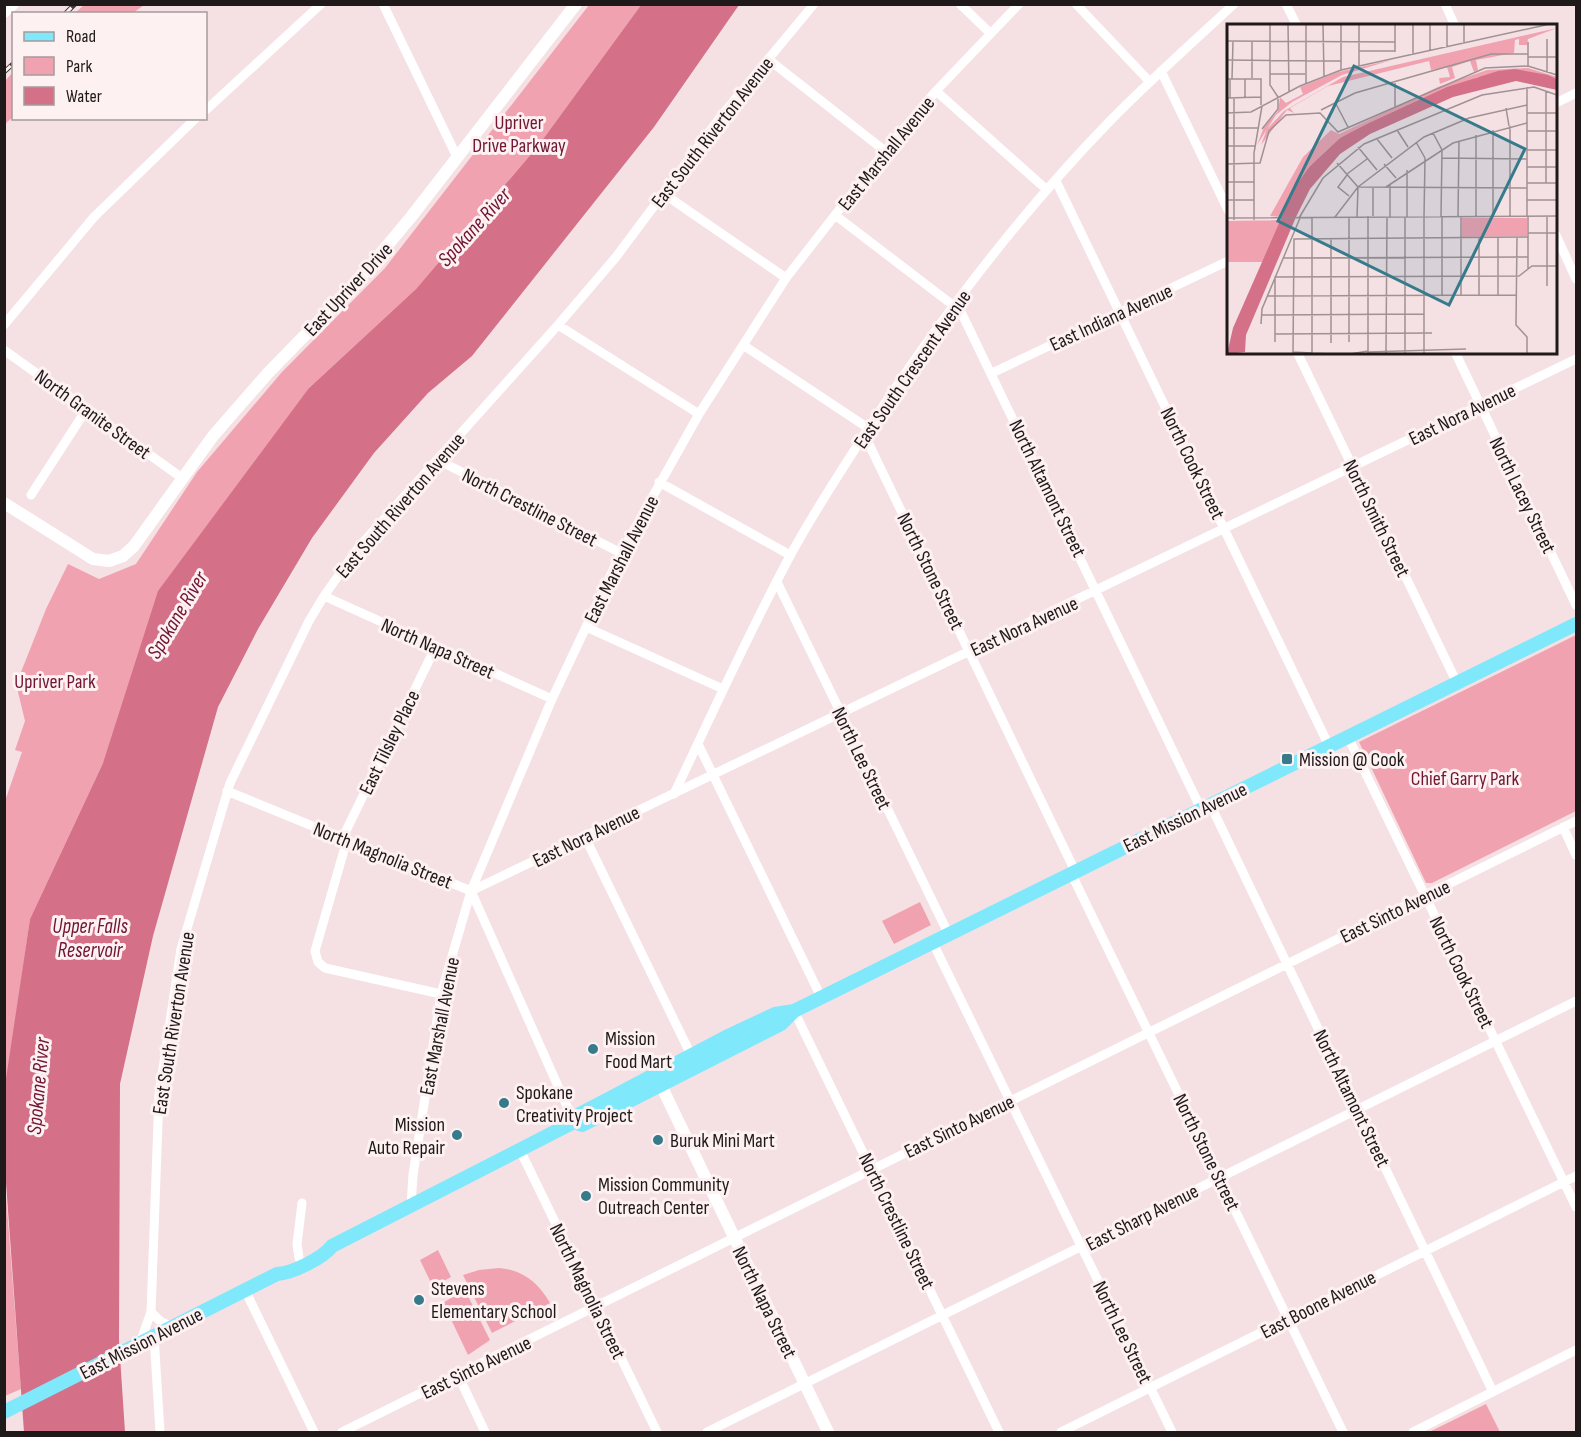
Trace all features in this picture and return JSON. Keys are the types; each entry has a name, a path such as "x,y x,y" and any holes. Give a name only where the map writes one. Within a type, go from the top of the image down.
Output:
{"main road":[{"name":"East Mission Avenue","path":"4,1412 277,1274 286,1274 326,1253 332,1246 574,1122 582,1125 658,1080 781,1024 795,1011 820,997 1576,624"},
{"name":"East Mission Avenue","path":"658,1080 691,1055 775,1014 795,1011"},
{"name":"East Mission Avenue","path":"277,1274 283,1266 323,1246 332,1246"}],"street":[{"path":"4,12 13,4"},
{"path":"207,109 321,4"},
{"path":"383,4 457,157"},
{"name":"East Upriver Drive","path":"4,503 93,559 109,561 123,556 134,546 182,478 246,397 356,283 411,217 576,4"},
{"name":"East South Riverton Avenue","path":"139,1344 151,1312 159,1095 181,950 227,791 309,621 358,548 558,326 616,257 722,115 814,4"},
{"path":"960,4 990,33"},
{"name":"East Marshall Avenue","path":"411,1205 413,1175 441,994 471,891 552,699 621,553 699,414 786,278 936,91 1018,4"},
{"path":"1076,4 1150,82"},
{"name":"East South Crescent Avenue","path":"674,794 790,555 866,431 906,372 954,306 1047,190 1161,71 1234,4"},
{"path":"1286,4 1295,24"},
{"path":"1444,4 1454,24"},
{"path":"768,59 885,152"},
{"path":"1161,71 1227,208"},
{"path":"936,91 1047,190"},
{"path":"1557,102 1576,93"},
{"path":"4,325 94,217 194,120"},
{"name":"North Cook Street","path":"1056,181 1329,746"},
{"path":"664,194 786,278"},
{"name":"North Altamont Street","path":"835,216 963,314 1097,591 1287,963 1493,1392"},
{"path":"1557,237 1576,279"},
{"name":"East Indiana Avenue","path":"993,373 1227,261"},
{"path":"558,326 699,414"},
{"path":"743,345 866,431"},
{"name":"North Granite Street","path":"4,350 182,478"},
{"name":"North Smith Street","path":"1299,354 1456,683"},
{"name":"North Lacey Street","path":"1456,354 1576,605"},
{"name":"East Nora Avenue","path":"471,891 1576,359"},
{"path":"31,495 86,410"},
{"name":"North Stone Street","path":"866,431 1149,1033 1343,1432"},
{"name":"North Crestline Street","path":"438,460 621,553"},
{"path":"659,482 790,555"},
{"name":"North Lee Street","path":"777,582 948,933"},
{"name":"North Napa Street","path":"324,596 552,699"},
{"path":"586,627 723,689"},
{"name":"East Tilsley Place","path":"436,646 345,839 315,951 318,962 325,968 441,994"},
{"name":"North Cook Street","path":"1348,737 1576,1207"},
{"path":"698,744 820,997"},
{"name":"North Magnolia Street","path":"227,791 471,891 574,1122"},
{"name":"East Sinto Avenue","path":"342,1432 1576,821"},
{"path":"1563,827 1576,855"},
{"path":"585,837 691,1055"},
{"name":"North Lee Street","path":"932,941 1172,1432"},
{"name":"East Sharp Avenue","path":"707,1432 1576,1001"},
{"name":"North Crestline Street","path":"795,1011 999,1432"},
{"name":"North Napa Street","path":"658,1080 828,1432"},
{"name":"North Magnolia Street","path":"520,1150 657,1432"},
{"name":"East Boone Avenue","path":"1061,1432 1576,1176"},
{"path":"299,1258 297,1244 302,1203"},
{"path":"245,1290 314,1432"},
{"path":"151,1312 160,1321 172,1327"},
{"path":"154,1336 160,1432"},
{"path":"1413,1432 1576,1350"},
{"path":"458,1375 485,1432"}],"green space":[{"path":"85,4 144,4 134,12 76,12"},
{"name":"Upriver Drive Parkway","path":"589,5 641,5 538,146 416,289 309,388 103,763 30,919 5,1092 4,804 22,752 15,750 25,721 18,692 21,672 46,609 68,564 99,579 136,564 197,472 282,372 385,268"},
{"path":"12,73 12,118 5,124 5,81"},
{"name":"Chief Garry Park","path":"1576,635 1576,811 1432,883 1426,883 1359,742"},
{"path":"920,902 931,925 894,944 882,921"},
{"path":"4,1169 21,1389 5,1396 4,1396"},
{"path":"438,1250 451,1277 433,1287 420,1260"},
{"path":"499,1268 515,1271 529,1278 550,1303 492,1333 463,1275 479,1270"},
{"path":"465,1290 490,1340 468,1355 447,1311 444,1313 439,1305"},
{"path":"1486,1404 1500,1432 1429,1432"}],"water":[{"name":"Upper Falls Reservoir","path":"641,5 739,5 654,127 472,356 428,393 374,453 312,538 258,629 218,707 153,936 120,1084 119,1341 125,1432 24,1432 5,1169 4,1092 30,919 103,763 158,591 309,388 416,289 538,146"}],"railway":[{"path":"67,12 75,4"},
{"path":"4,72 12,65"}],"place":[{"name":"Mission @ Cook","path":"1287,759"},
{"name":"Mission Food Mart","path":"593,1049"},
{"name":"Spokane Creativity Project","path":"504,1103"},
{"name":"Mission Auto Repair","path":"457,1135"},
{"name":"Buruk Mini Mart","path":"658,1140"},
{"name":"Mission Community Outreach Center","path":"586,1196"},
{"name":"Stevens Elementary School","path":"419,1300"}],"water label":[{"name":"Spokane River","path":"474,227"},
{"name":"Spokane River","path":"177,615"},
{"name":"Spokane River","path":"38,1086"}],"park label":[{"name":"Upriver Park","path":"55,681"}]}
